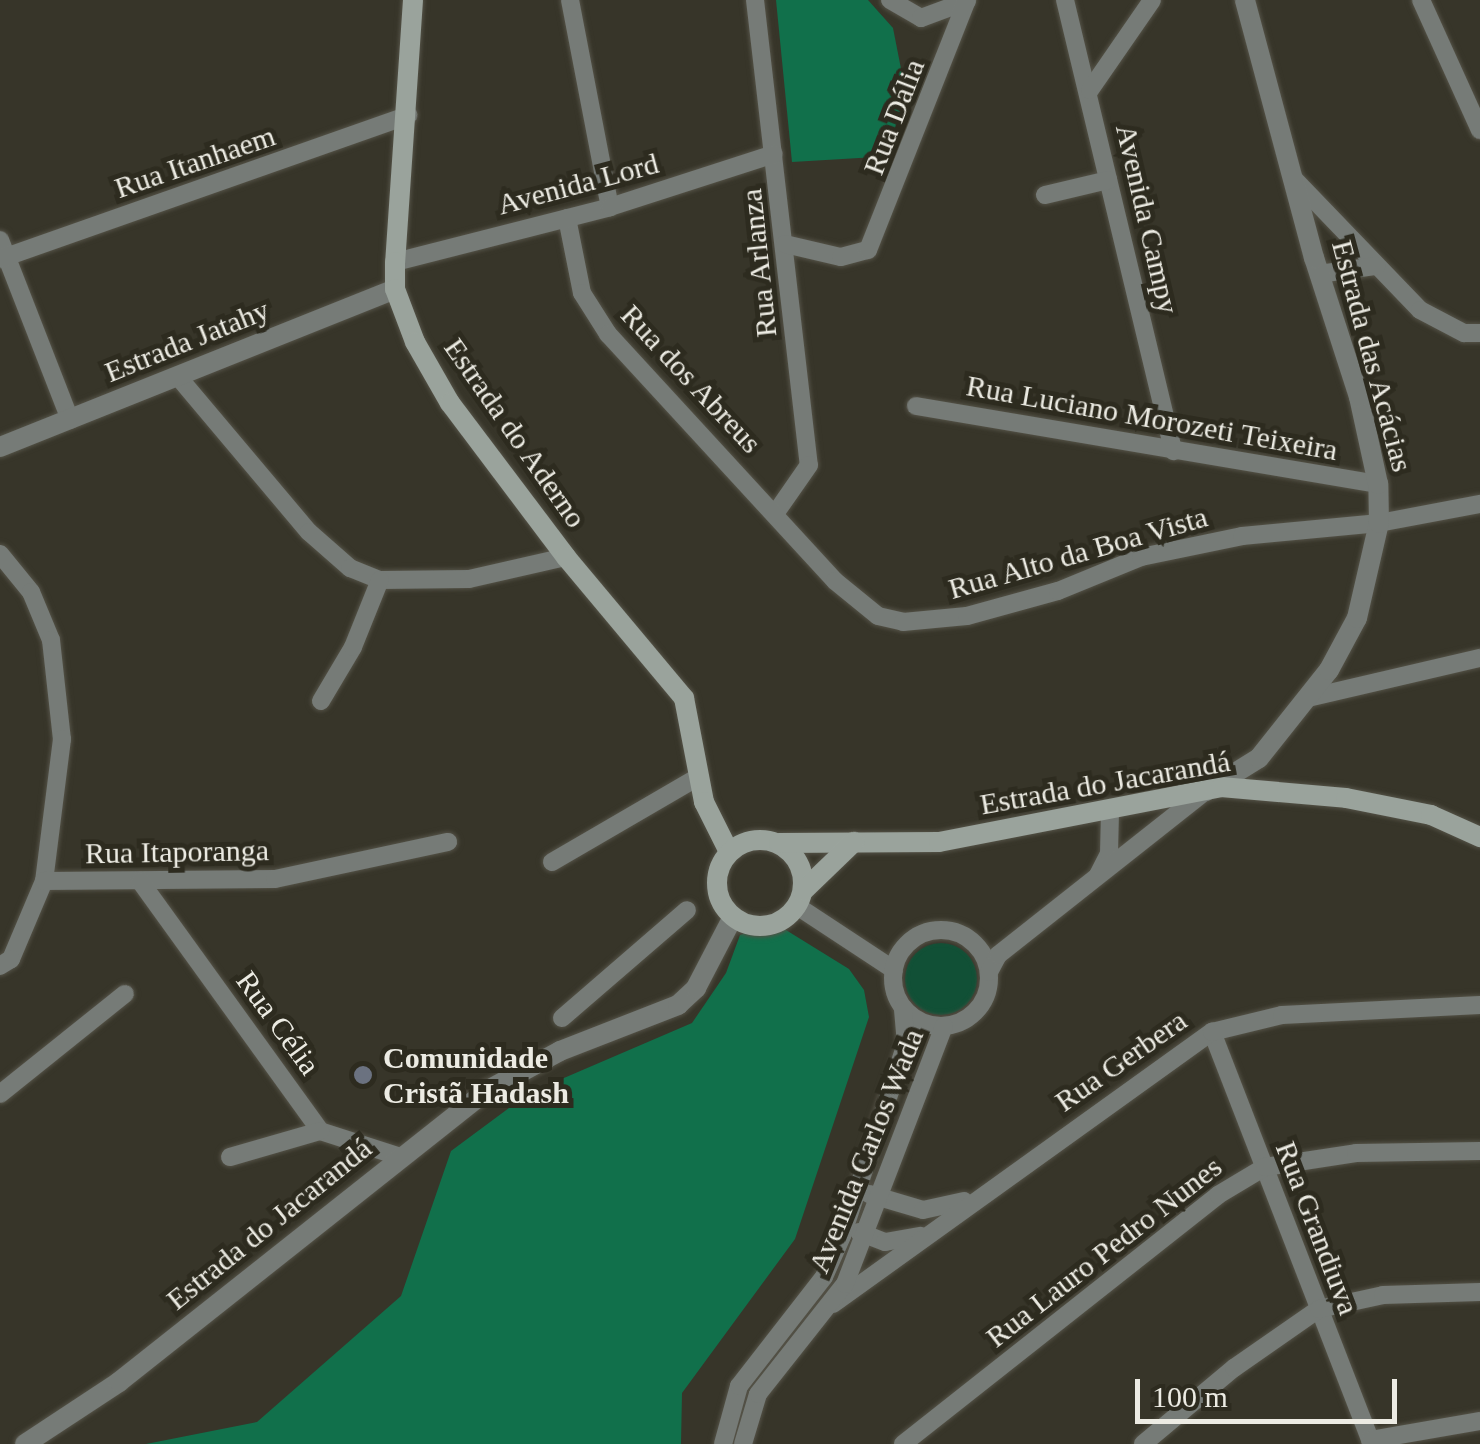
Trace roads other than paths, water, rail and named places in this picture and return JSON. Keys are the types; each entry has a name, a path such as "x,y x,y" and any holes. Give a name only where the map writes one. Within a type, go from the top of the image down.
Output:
{"main road":[{"name":"Estrada do Aderno","path":"413,0 395,289 415,342 450,403 566,558 684,698 698,777 729,852"},
{"name":"Estrada do Jacarandá","path":"779,843 939,842 1206,791 1346,798 1431,815 1480,837"},
{"path":"800,898 800,863 779,843 744,842 729,852 716,886 733,917 774,924 800,898 854,842"}],"street":[{"path":"570,0 610,207"},
{"name":"Rua Arlanza","path":"755,0 786,244 808,465 777,511"},
{"name":"Avenida Campy","path":"1065,0 1090,90 1173,452"},
{"path":"1090,90 1152,0"},
{"name":"Estrada das Acácias","path":"1206,791 1259,758 1308,698 1357,618 1379,522 1378,484 1359,397 1319,274 1245,0"},
{"path":"1420,0 1480,130"},
{"name":"Rua Dália","path":"891,2 921,18 967,1"},
{"name":"Rua Dália","path":"786,244 841,257 868,250 967,1"},
{"name":"Rua Itanhaem","path":"2,252 408,115"},
{"name":"Avenida Lord","path":"395,262 610,207 774,154"},
{"path":"1046,195 1108,180"},
{"path":"1295,180 1376,266 1437,322 1480,333"},
{"name":"Rua dos Abreus","path":"567,218 582,293 596,318 777,511"},
{"path":"2,252 70,420"},
{"path":"1319,274 1376,266"},
{"name":"Estrada Jatahy","path":"0,447 180,379 395,289"},
{"path":"180,379 330,554 380,580 469,579 566,558"},
{"name":"Rua Luciano Morozeti Teixeira","path":"916,406 1378,484"},
{"name":"Rua Alto da Boa Vista","path":"777,511 835,580 878,616 904,622 1019,603 1141,557 1242,536 1379,522 1480,504"},
{"path":"0,554 38,604 56,661 62,738 44,880 11,959 0,966"},
{"path":"321,702 354,648 380,580"},
{"path":"1308,698 1480,658"},
{"path":"552,862 698,777"},
{"path":"800,898 894,970 903,1007 921,1022 944,1026 973,1014 998,955 1206,791"},
{"path":"1095,880 1110,853 1110,811"},
{"name":"Rua Itaporanga","path":"44,880 310,874 448,842"},
{"name":"Rua Célia","path":"140,880 320,1131"},
{"path":"562,1018 686,910"},
{"name":"Estrada do Jacarandá","path":"25,1444 104,1394 401,1156 510,1076 668,1013 696,988 733,917"},
{"path":"894,970 920,935 950,931 976,945 989,972"},
{"path":"0,1094 125,994"},
{"name":"Rua Gerbera","path":"833,1304 1212,1032 1282,1015 1480,1005"},
{"name":"Avenida Carlos Wada","path":"723,1444 738,1386 824,1277 906,1044 903,1007"},
{"name":"Avenida Carlos Wada","path":"744,1444 758,1394 833,1304 866,1235 944,1026"},
{"name":"Rua Grandiuva","path":"1212,1032 1371,1442"},
{"path":"230,1157 320,1131 401,1156"},
{"name":"Rua Lauro Pedro Nunes","path":"903,1444 1218,1196 1265,1168 1356,1152 1480,1151"},
{"name":"Rua Gerbera","path":"857,1192 936,1210 988,1190"},
{"name":"Rua Gerbera","path":"845,1224 866,1235 903,1242 931,1232"},
{"path":"1143,1444 1196,1396 1319,1309 1383,1295 1480,1292"},
{"path":"1371,1442 1480,1421"}],"place":[{"name":"Comunidade Cristã Hadash","path":"363,1075"}]}
